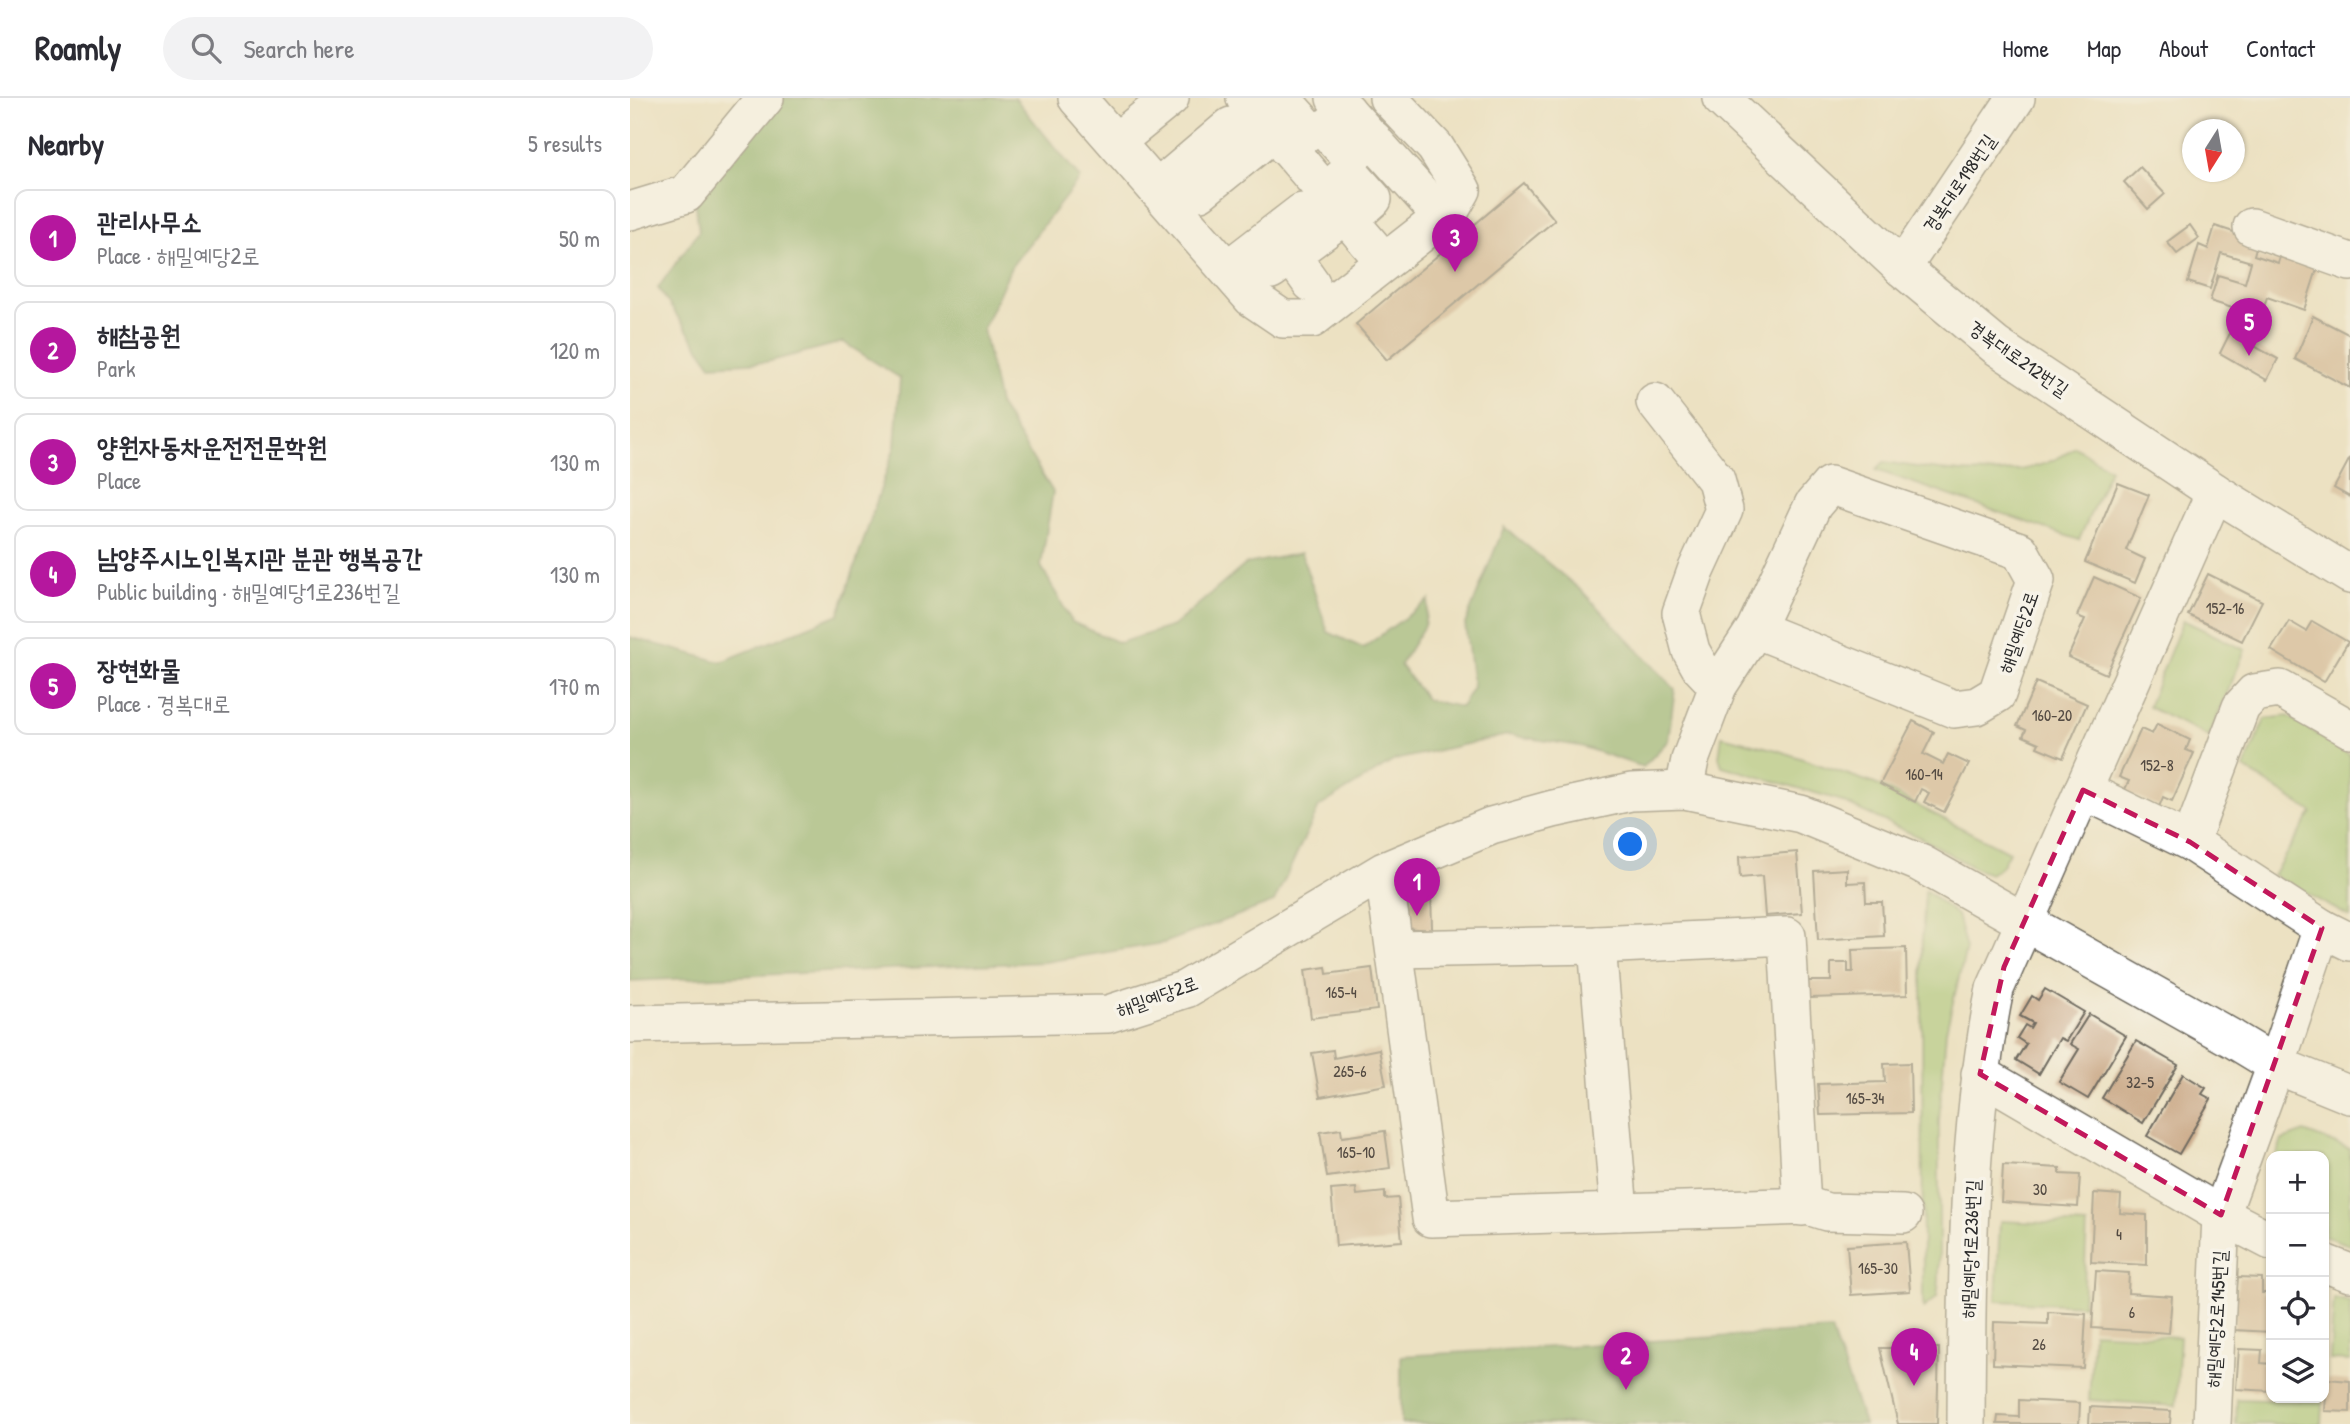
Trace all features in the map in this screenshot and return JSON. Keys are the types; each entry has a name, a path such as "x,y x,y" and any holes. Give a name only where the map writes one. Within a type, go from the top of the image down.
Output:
{"street":[{"path":"630,211 686,194 765,98"},
{"path":"1077,98 1252,298 1283,319 1312,320 1450,211 1462,190 1436,148 1388,98"},
{"path":"1116,142 1170,98"},
{"name":"경복대로212번길","path":"1721,98 1902,268 1996,346 2215,492 2350,575"},
{"name":"경복대로198번길","path":"1902,268 2016,98"},
{"path":"1341,105 1442,217"},
{"path":"1157,189 1269,186 1384,261"},
{"path":"1228,269 1269,186"},
{"path":"2252,227 2350,262"},
{"path":"1655,402 1716,480 1724,510 1696,571 1681,613 1691,651 1700,667 1718,686"},
{"name":"해밀예당2로","path":"1684,790 1690,760 1718,686 1755,629 1813,505 1830,485 2020,551 2036,580 1997,694 1977,706 1954,709 1755,629"},
{"path":"2024,920 2215,492"},
{"path":"2190,842 2241,706 2254,693 2280,689 2350,729"},
{"name":"해밀예당2로","path":"630,1024 1108,1014 1186,989 1380,875 1503,823 1631,792 1684,790 1801,814 1920,863 2276,1065 2350,1096"},
{"path":"2083,790 2190,842 2336,935 2276,1065"},
{"path":"1380,875 1387,896 1395,949 1431,1218 1802,1207 1828,1212 1903,1214"},
{"name":"해밀예당1로236번길","path":"1966,1424 1975,1120 1980,1074 1995,989 2024,920"},
{"path":"1395,949 1597,945 1787,936 1802,1207"},
{"path":"1597,945 1619,1212"},
{"name":"해밀예당2로145번길","path":"2212,1424 2221,1215 2276,1065"},
{"path":"1980,1074 2221,1215"},
{"name":"해밀예당2로145번길","path":"2221,1215 2266,1238"},
{"path":"2329,1265 2350,1273"}],"highlighted area":[{"path":"2083,790 2190,842 2322,928 2221,1215 1980,1074 2004,967"}],"green space":[{"path":"783,98 1015,98 1080,178 1011,267 983,329 999,404 1053,492 1041,566 1072,622 1119,643 1173,626 1246,564 1301,553 1328,632 1363,648 1429,600 1424,626 1400,665 1427,700 1461,707 1473,687 1465,624 1504,527 1583,592 1675,689 1668,741 1643,767 1580,746 1508,735 1395,760 1319,807 1274,902 1164,943 1045,962 630,981 630,637 721,662 839,614 895,446 900,378 843,342 767,362 711,365 658,288 699,231 695,202"},
{"path":"2075,447 2110,469 2079,540 1876,470 1884,462 1957,472 2008,472 2055,459"},
{"path":"2183,620 2245,650 2209,737 2148,707"},
{"path":"2288,716 2350,755 2350,917 2273,875 2312,812 2244,768 2265,719"},
{"path":"1722,736 1777,750 1875,784 2009,852 2001,867 1990,874 1976,869 1923,839 1836,799 1722,766 1719,757"},
{"path":"1925,890 1957,915 1966,949 1946,1031 1939,1121 1939,1281 1937,1297 1923,1308 1922,941"},
{"path":"2304,1132 2350,1149 2350,1245 2329,1238 2329,1151 2278,1151 2282,1140"},
{"path":"2000,1221 2087,1225 2083,1305 1996,1301"},
{"path":"2334,1298 2350,1302 2350,1361 2330,1360"},
{"path":"1831,1330 1864,1424 1401,1424 1401,1356"},
{"path":"2093,1332 2180,1337 2176,1406 2089,1400"},
{"path":"2237,1399 2266,1400 2266,1403 2323,1403 2322,1424 2236,1424"}],"building":[{"path":"2140,167 2165,194 2148,209 2124,182"},
{"path":"1524,183 1555,220 1387,360 1356,324"},
{"path":"2190,225 2199,238 2177,254 2167,242"},
{"path":"2215,226 2258,240 2254,255 2278,263 2282,250 2319,263 2304,310 2267,297 2261,317 2210,301 2218,275 2245,283 2251,262 2221,253 2210,289 2188,282 2199,245 2208,249"},
{"path":"2313,316 2350,335 2350,388 2295,359"},
{"path":"2230,333 2278,359 2267,380 2220,353"},
{"path":"2350,458 2350,497 2334,488"},
{"path":"2118,483 2149,495 2126,550 2145,559 2135,583 2085,562"},
{"path":"2208,574 2262,601 2242,641 2188,615"},
{"path":"2094,577 2141,598 2106,674 2068,657 2085,619 2077,616"},
{"path":"2289,621 2306,631 2312,621 2348,642 2324,682 2271,650"},
{"path":"2036,682 2087,704 2063,758 2037,747 2039,743 2023,736 2026,730 2017,726"},
{"path":"1913,721 1934,732 1923,754 1943,764 1948,754 1969,764 1944,812 1924,802 1929,793 1921,789 1915,802 1880,784"},
{"path":"2157,724 2190,740 2186,750 2194,753 2172,801 2163,797 2159,807 2124,791 2129,781 2119,777 2141,729 2152,734"},
{"path":"1797,852 1802,913 1765,916 1762,876 1740,878 1739,857"},
{"path":"1847,869 1847,883 1865,882 1866,902 1882,902 1884,936 1818,940 1814,871"},
{"path":"1431,891 1432,930 1403,928 1403,905"},
{"path":"1906,948 1907,995 1809,998 1808,981 1831,981 1831,963 1848,963 1848,972 1853,972 1852,950"},
{"path":"1326,967 1327,974 1372,968 1377,1010 1311,1018 1305,970"},
{"path":"2045,989 2084,1012 2066,1041 2060,1038 2039,1074 2016,1060 2026,1044 2017,1038 2025,1025 2030,1028 2033,1023 2020,1016 2032,996 2038,1000"},
{"path":"2089,1014 2126,1036 2088,1099 2059,1082 2079,1049 2070,1044"},
{"path":"2136,1041 2178,1065 2143,1123 2102,1098"},
{"path":"1379,1049 1386,1085 1320,1097 1312,1053 1333,1050 1334,1058"},
{"path":"1910,1063 1911,1113 1820,1115 1818,1084 1885,1082 1884,1064"},
{"path":"2183,1074 2206,1088 2202,1094 2211,1099 2179,1154 2147,1136"},
{"path":"1341,1129 1342,1137 1385,1131 1390,1168 1327,1177 1320,1132"},
{"path":"2003,1165 2060,1168 2060,1174 2080,1175 2078,1207 2001,1202"},
{"path":"1356,1188 1357,1195 1385,1192 1385,1199 1398,1198 1402,1241 1336,1246 1331,1190"},
{"path":"2094,1193 2121,1195 2120,1213 2147,1215 2147,1265 2091,1262"},
{"path":"1906,1242 1910,1291 1851,1295 1847,1246"},
{"path":"2096,1271 2129,1273 2128,1293 2172,1296 2169,1333 2092,1328"},
{"path":"2238,1277 2262,1278 2262,1293 2266,1293 2266,1332 2234,1330"},
{"path":"2048,1312 2086,1314 2083,1368 1993,1364 1994,1322 2048,1324"},
{"path":"1880,1348 1939,1348 1937,1424 1898,1424"},
{"path":"2239,1349 2262,1350 2261,1363 2266,1364 2266,1391 2236,1389"},
{"path":"2329,1379 2350,1381 2350,1412 2325,1411 2326,1403 2329,1403"},
{"path":"2019,1400 2080,1403 2079,1424 1997,1424 1998,1416 2019,1417"},
{"path":"2090,1407 2171,1411 2170,1424 2089,1424"}],"place":[{"name":"양원자동차운전전문학원","path":"1455,272"},
{"name":"장현화물","path":"2249,356"},
{"name":"관리사무소","path":"1417,916"},
{"name":"남양주시노인복지관 분관 행복공간","path":"1914,1386"},
{"name":"해참공원","path":"1626,1390"}]}
